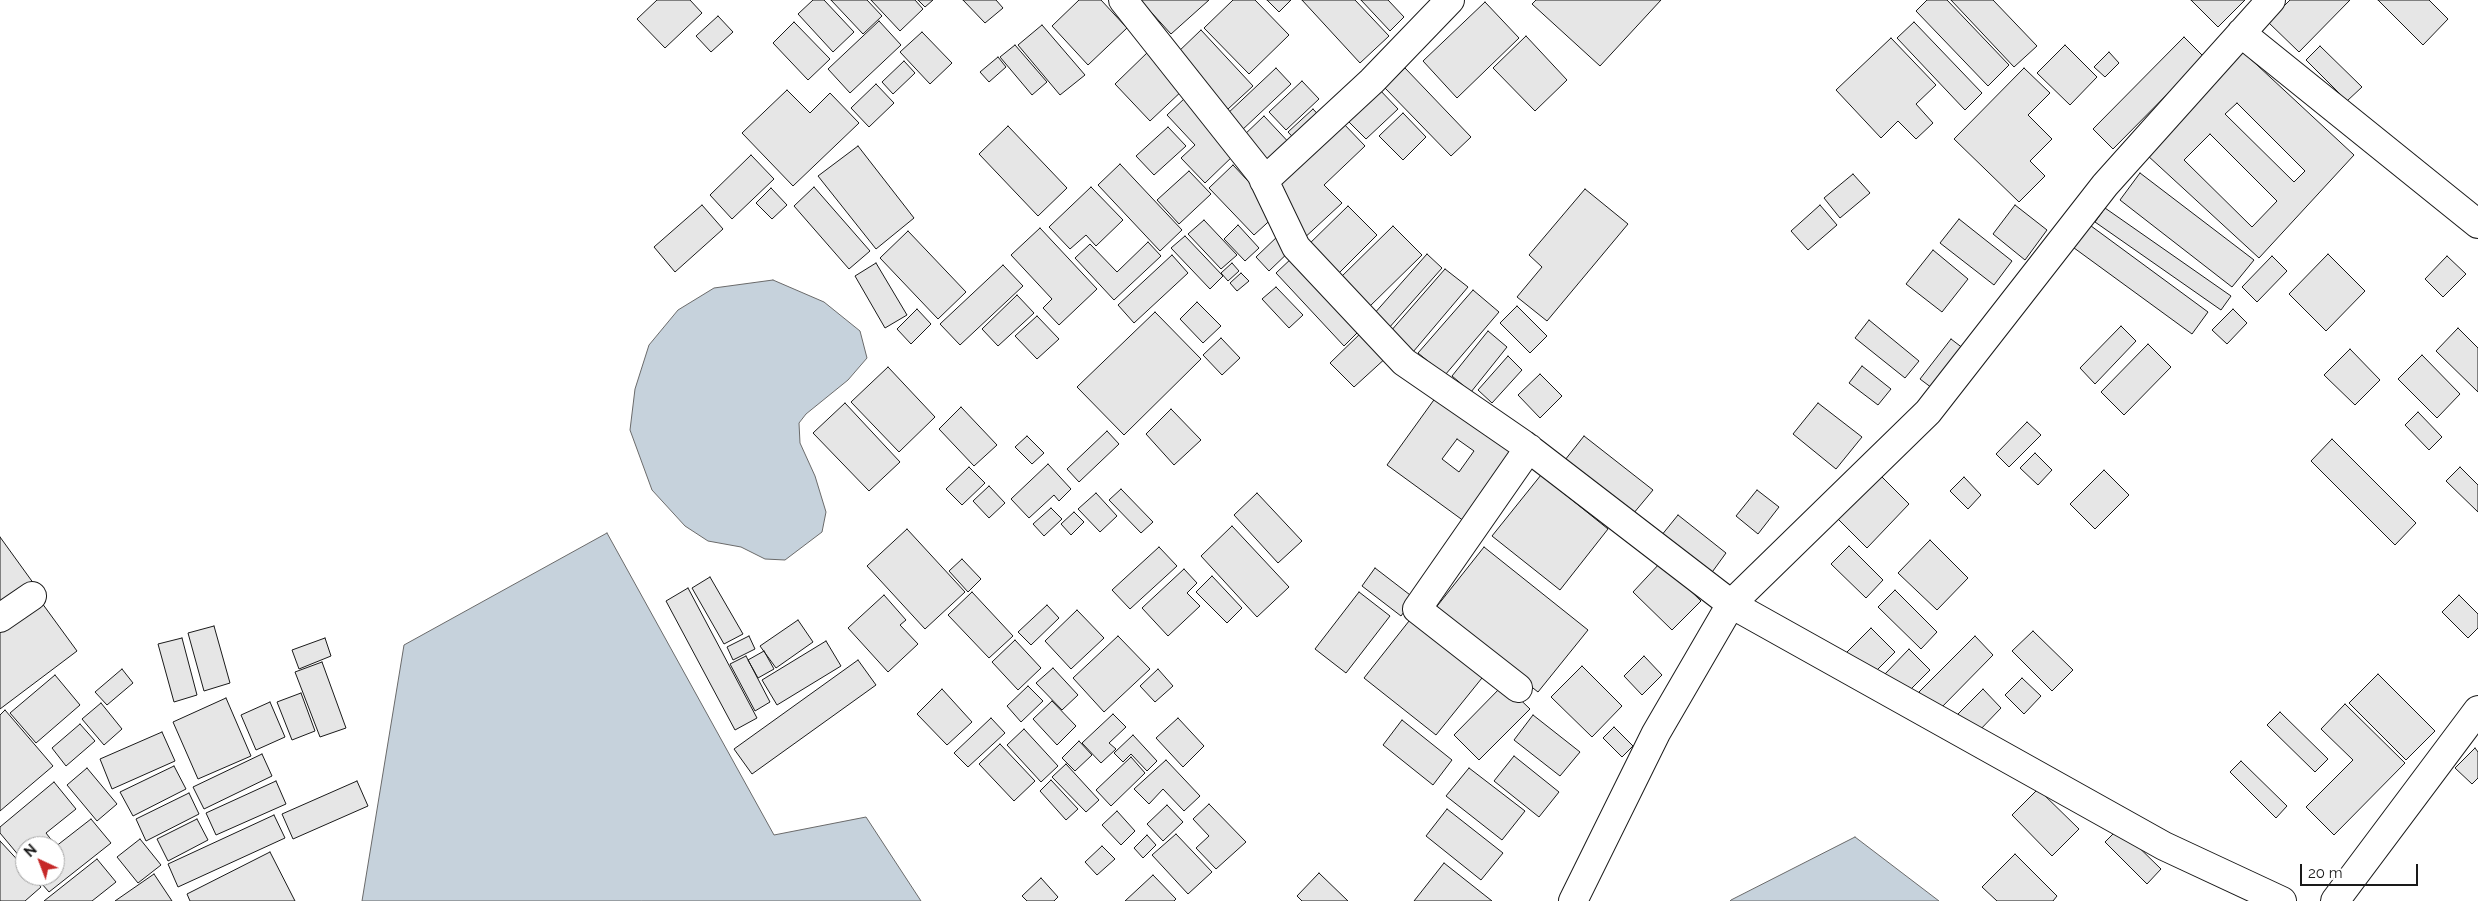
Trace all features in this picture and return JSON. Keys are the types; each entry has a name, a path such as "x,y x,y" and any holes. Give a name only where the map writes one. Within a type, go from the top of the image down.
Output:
{"street":[{"path":"1123,0 1261,174 1296,247 1404,362 1529,448 1731,604 2164,846 2282,901"},
{"path":"1264,181 1372,81 1450,0"},
{"path":"1573,901 1656,733 1731,604 1928,412 2105,184 2271,0"},
{"path":"2241,33 2478,224"},
{"path":"1518,688 1417,608 1529,448"},
{"path":"0,618 32,596"},
{"path":"2335,901 2478,710"}],"shaded area":[{"path":"773,280 824,302 860,331 867,358 848,380 806,414 799,423 800,443 815,476 826,512 822,532 785,560 765,559 741,547 708,541 685,526 652,490 630,430 635,389 649,345 678,310 714,288"},
{"path":"607,533 774,835 866,817 921,901 362,901 404,645"},
{"path":"1855,837 1939,901 1730,901 1731,900"}],"building":[{"path":"657,0 690,0 702,13 665,48 637,19"},
{"path":"813,0 824,0 854,32 833,52 798,14"},
{"path":"831,0 867,0 882,16 863,34"},
{"path":"871,0 915,0 923,9 900,31"},
{"path":"918,0 933,0 925,7"},
{"path":"963,0 996,0 1003,8 985,23"},
{"path":"1079,0 1101,0 1127,28 1088,65 1052,26"},
{"path":"1140,0 1209,0 1171,34"},
{"path":"1233,0 1255,0 1289,35 1249,74 1204,28"},
{"path":"1267,0 1291,0 1279,12"},
{"path":"1302,0 1355,0 1389,36 1360,63"},
{"path":"1361,0 1388,0 1404,17 1390,31"},
{"path":"1536,0 1661,0 1600,66 1532,4"},
{"path":"1927,0 1947,0 2009,65 1988,86 1916,11"},
{"path":"1951,0 1993,0 2037,46 2014,67"},
{"path":"2191,0 2245,0 2218,27"},
{"path":"2290,0 2350,0 2299,52 2268,22"},
{"path":"2378,0 2429,0 2448,19 2423,45"},
{"path":"1485,2 1519,38 1457,98 1423,61"},
{"path":"718,16 733,32 711,52 696,36"},
{"path":"879,21 901,45 850,93 828,69"},
{"path":"794,22 830,59 808,80 773,43"},
{"path":"1914,22 1982,93 1965,110 1897,38"},
{"path":"1042,25 1085,75 1060,95 1018,45"},
{"path":"1201,30 1253,86 1228,109 1176,54"},
{"path":"922,32 952,63 930,84 900,52"},
{"path":"1526,36 1567,80 1535,111 1493,68"},
{"path":"2184,37 2204,57 2113,149 2093,129"},
{"path":"1891,38 1936,85 1916,104 1933,123 1916,139 1898,121 1881,138 1836,90"},
{"path":"1015,45 1047,82 1032,95 1000,57"},
{"path":"2065,45 2097,77 2070,105 2037,73"},
{"path":"2320,46 2362,87 2347,101 2306,60"},
{"path":"1150,50 1185,88 1150,121 1115,84"},
{"path":"2109,52 2119,63 2105,77 2094,67"},
{"path":"2243,52 2354,155 2259,258 2147,155","holes":["2237,103 2305,171 2294,182 2225,114","2210,134 2277,201 2252,227 2184,160"]},
{"path":"998,57 1006,67 989,82 980,72"},
{"path":"904,61 915,73 893,94 882,82"},
{"path":"1276,68 1291,84 1241,131 1226,115"},
{"path":"1405,68 1471,137 1451,156 1385,88"},
{"path":"2024,68 2050,93 2028,115 2052,139 2030,161 2045,176 2019,202 1954,139"},
{"path":"1302,81 1319,99 1286,130 1269,112"},
{"path":"876,84 894,103 869,127 851,108"},
{"path":"1378,88 1398,109 1366,139 1346,119"},
{"path":"787,90 810,113 830,93 859,123 793,186 742,133"},
{"path":"1185,98 1236,153 1205,183 1181,158 1195,145 1167,115"},
{"path":"1313,109 1326,123 1301,146 1288,132"},
{"path":"1403,113 1426,137 1403,160 1379,136"},
{"path":"1264,116 1294,148 1271,169 1242,137"},
{"path":"1342,122 1365,146 1324,185 1342,203 1301,241 1271,189"},
{"path":"1008,126 1067,188 1038,216 979,154"},
{"path":"1168,127 1186,146 1154,175 1136,156"},
{"path":"858,146 914,218 876,249 818,176"},
{"path":"751,155 774,179 732,219 710,195"},
{"path":"1120,164 1182,230 1160,251 1098,185"},
{"path":"1233,165 1278,213 1254,235 1209,188"},
{"path":"1189,171 1211,194 1179,224 1157,200"},
{"path":"2140,173 2254,260 2232,287 2120,200"},
{"path":"1853,174 1870,193 1840,218 1824,198"},
{"path":"814,187 870,251 849,269 794,206"},
{"path":"1091,187 1123,220 1096,246 1086,235 1070,249 1049,227"},
{"path":"771,188 787,205 772,219 756,203"},
{"path":"1585,189 1628,224 1547,321 1517,297 1542,267 1529,255"},
{"path":"702,205 723,229 675,272 654,247"},
{"path":"1820,205 1837,225 1808,250 1791,231"},
{"path":"2015,205 2047,230 2025,260 1993,234"},
{"path":"1348,206 1377,235 1334,278 1305,248"},
{"path":"2105,208 2231,296 2221,310 2095,222"},
{"path":"1959,219 2012,261 1994,285 1940,243"},
{"path":"1204,220 1237,255 1221,269 1188,234"},
{"path":"2087,223 2208,312 2192,334 2070,245"},
{"path":"1238,225 1259,248 1245,261 1224,239"},
{"path":"1393,226 1422,255 1367,309 1338,280"},
{"path":"1040,228 1097,289 1059,325 1043,308 1052,299 1011,255"},
{"path":"908,231 966,292 938,319 880,258"},
{"path":"1280,234 1293,248 1269,271 1256,257"},
{"path":"1185,236 1223,276 1210,289 1171,248"},
{"path":"1148,242 1161,256 1114,300 1075,258 1090,244 1117,272"},
{"path":"1933,250 1968,279 1942,312 1906,284"},
{"path":"1427,254 1442,268 1388,329 1373,315"},
{"path":"2328,254 2365,291 2326,331 2289,294"},
{"path":"1172,255 1188,273 1134,323 1118,305"},
{"path":"2272,256 2287,271 2257,302 2242,287"},
{"path":"2447,256 2466,274 2443,297 2425,279"},
{"path":"1293,257 1361,329 1344,346 1276,273"},
{"path":"876,263 907,315 885,328 855,276"},
{"path":"1232,263 1239,271 1228,281 1221,273"},
{"path":"1003,265 1023,286 960,345 940,324"},
{"path":"1445,269 1468,287 1413,352 1390,332"},
{"path":"1241,273 1249,281 1237,291 1230,283"},
{"path":"1276,287 1303,315 1289,328 1262,299"},
{"path":"1473,290 1499,312 1445,375 1418,353"},
{"path":"1017,295 1034,313 998,346 982,329"},
{"path":"1197,302 1221,326 1203,343 1180,319"},
{"path":"1517,306 1547,336 1530,353 1500,323"},
{"path":"917,309 931,324 911,344 897,329"},
{"path":"2233,309 2247,323 2227,344 2212,330"},
{"path":"1155,312 1201,359 1124,435 1077,387"},
{"path":"1037,316 1059,339 1037,359 1015,336"},
{"path":"1869,320 1919,361 1905,378 1855,338"},
{"path":"2121,326 2136,341 2095,384 2080,368"},
{"path":"2458,328 2478,348 2478,392 2436,351"},
{"path":"1364,330 1388,356 1354,387 1330,363"},
{"path":"1488,331 1507,347 1471,392 1452,376"},
{"path":"1221,338 1240,358 1222,375 1203,355"},
{"path":"1951,339 1964,349 1932,388 1920,379"},
{"path":"2148,344 2171,367 2124,415 2101,392"},
{"path":"2350,349 2380,380 2355,405 2324,375"},
{"path":"2422,355 2460,394 2437,418 2398,379"},
{"path":"1508,356 1522,370 1492,403 1478,390"},
{"path":"1862,366 1891,389 1878,405 1849,383"},
{"path":"888,367 935,417 899,452 851,402"},
{"path":"1540,374 1562,396 1540,418 1518,395"},
{"path":"1436,397 1517,456 1468,524 1387,465","holes":["1457,439 1474,451 1459,472 1442,459"]},
{"path":"845,403 900,462 869,491 813,433"},
{"path":"1818,403 1862,437 1836,469 1793,434"},
{"path":"961,407 997,445 974,466 939,429"},
{"path":"1171,409 1201,440 1174,465 1146,434"},
{"path":"2418,412 2442,437 2429,450 2405,425"},
{"path":"2027,422 2041,435 2009,467 1996,454"},
{"path":"1107,431 1119,444 1079,482 1067,469"},
{"path":"1027,436 1044,453 1032,464 1015,447"},
{"path":"1584,436 1653,490 1633,514 1565,460"},
{"path":"2332,439 2416,523 2395,545 2311,461"},
{"path":"2035,453 2052,470 2038,485 2020,468"},
{"path":"1048,464 1071,489 1059,501 1054,495 1029,518 1011,499"},
{"path":"969,467 985,483 962,505 946,489"},
{"path":"2460,467 2478,485 2478,512 2446,481"},
{"path":"2104,470 2129,495 2095,529 2070,504"},
{"path":"1541,475 1608,529 1560,590 1492,536"},
{"path":"1881,476 1909,504 1867,548 1838,519"},
{"path":"1964,477 1981,495 1968,509 1950,491"},
{"path":"989,486 1005,503 989,518 973,501"},
{"path":"1121,489 1153,522 1141,533 1109,500"},
{"path":"1757,490 1779,507 1758,534 1736,516"},
{"path":"1096,493 1117,516 1100,532 1078,509"},
{"path":"1257,493 1302,541 1278,563 1234,515"},
{"path":"1051,508 1062,519 1044,536 1033,524"},
{"path":"1074,512 1084,522 1071,535 1061,524"},
{"path":"1678,515 1726,553 1710,575 1661,536"},
{"path":"1232,526 1289,587 1257,617 1201,556"},
{"path":"907,529 965,592 925,629 867,566"},
{"path":"0,537 34,584 0,609"},
{"path":"1930,540 1968,578 1937,610 1898,573"},
{"path":"1849,546 1883,580 1866,598 1831,564"},
{"path":"1159,547 1177,566 1130,609 1112,590"},
{"path":"1484,547 1588,630 1538,692 1434,610"},
{"path":"962,559 981,579 968,592 949,571"},
{"path":"1661,562 1701,601 1672,630 1633,592"},
{"path":"1375,568 1414,598 1401,616 1362,586"},
{"path":"1184,569 1197,583 1187,593 1200,606 1168,636 1142,608"},
{"path":"1212,576 1242,608 1227,623 1196,592"},
{"path":"710,577 743,634 724,644 692,588"},
{"path":"688,588 757,718 735,730 666,601"},
{"path":"1895,590 1937,632 1921,649 1878,607"},
{"path":"972,592 1013,636 989,658 948,615"},
{"path":"1359,592 1390,616 1346,673 1315,649"},
{"path":"884,595 906,620 900,625 918,644 888,672 848,628"},
{"path":"2459,595 2478,614 2478,628 2468,638 2442,612"},
{"path":"39,599 77,651 0,709 0,628"},
{"path":"1047,605 1059,618 1031,645 1018,632"},
{"path":"1077,610 1104,638 1071,669 1045,641"},
{"path":"1413,616 1486,673 1436,735 1364,678"},
{"path":"798,620 813,642 776,668 760,646"},
{"path":"214,626 230,683 204,691 188,633"},
{"path":"1871,628 1895,652 1870,677 1846,653"},
{"path":"2033,631 2073,670 2052,691 2012,651"},
{"path":"749,636 755,649 733,660 727,647"},
{"path":"1118,636 1150,669 1104,712 1073,678"},
{"path":"1975,636 1993,655 1938,711 1919,692"},
{"path":"182,638 197,695 174,702 158,644"},
{"path":"325,638 331,656 299,669 292,650"},
{"path":"1015,640 1041,668 1018,690 992,662"},
{"path":"826,641 841,666 777,705 762,680"},
{"path":"1909,649 1930,670 1906,694 1885,674"},
{"path":"764,651 774,669 758,678 748,660"},
{"path":"746,656 770,702 755,711 730,664"},
{"path":"1644,656 1662,675 1642,695 1624,676"},
{"path":"858,660 876,685 752,774 734,749"},
{"path":"322,662 346,728 320,737 295,672"},
{"path":"1582,666 1622,706 1592,737 1551,697"},
{"path":"1053,668 1078,695 1062,710 1036,683"},
{"path":"122,669 133,683 107,705 95,692"},
{"path":"1158,669 1173,686 1155,702 1140,686"},
{"path":"2378,674 2435,731 2406,760 2349,703"},
{"path":"55,675 80,705 36,743 10,713"},
{"path":"2022,678 2041,696 2024,714 2005,695"},
{"path":"1504,684 1530,709 1479,760 1454,735"},
{"path":"1028,686 1043,701 1021,722 1007,706"},
{"path":"942,689 972,722 947,745 917,714"},
{"path":"1983,689 2001,708 1977,733 1958,714"},
{"path":"301,693 315,731 292,740 277,702"},
{"path":"226,698 251,756 198,779 173,722"},
{"path":"1052,701 1076,726 1057,745 1033,719"},
{"path":"270,702 285,737 256,750 241,715"},
{"path":"101,703 122,729 104,745 82,719"},
{"path":"2345,704 2405,763 2334,835 2306,807 2353,760 2321,729"},
{"path":"5,710 53,766 0,811 0,715"},
{"path":"2280,712 2328,759 2315,772 2267,725"},
{"path":"1113,714 1126,727 1109,743 1116,749 1101,763 1082,743"},
{"path":"1533,715 1580,752 1560,776 1514,740"},
{"path":"991,718 1005,733 968,767 954,753"},
{"path":"1178,718 1204,746 1183,767 1156,738"},
{"path":"1402,720 1452,760 1433,785 1383,745"},
{"path":"80,724 95,741 66,766 52,748"},
{"path":"1614,727 1633,746 1622,757 1603,738"},
{"path":"1024,729 1058,766 1041,782 1007,745"},
{"path":"162,732 175,761 112,789 100,759"},
{"path":"1133,735 1157,761 1147,771 1131,754 1123,762 1114,753"},
{"path":"1079,741 1092,755 1075,771 1062,758"},
{"path":"1000,744 1035,781 1014,801 979,764"},
{"path":"2475,748 2478,752 2478,778 2472,784 2455,768"},
{"path":"262,754 272,776 204,809 193,787"},
{"path":"1514,756 1559,792 1539,817 1494,781"},
{"path":"1131,757 1145,773 1111,806 1096,790"},
{"path":"1166,760 1200,796 1184,811 1163,789 1149,804 1134,789"},
{"path":"2241,761 2287,806 2276,818 2230,772"},
{"path":"1066,764 1099,800 1086,812 1052,777"},
{"path":"174,766 186,789 133,816 120,792"},
{"path":"87,768 117,804 97,821 67,785"},
{"path":"1469,768 1525,811 1502,840 1446,796"},
{"path":"1051,780 1078,809 1066,820 1040,791"},
{"path":"276,781 286,804 216,835 206,813"},
{"path":"357,781 368,806 293,839 282,814"},
{"path":"54,782 76,809 46,833 48,836 15,836 15,851 0,833 0,827"},
{"path":"2038,789 2079,829 2052,856 2012,815"},
{"path":"189,793 199,814 146,841 136,819"},
{"path":"1209,804 1246,842 1216,869 1196,848 1209,836 1193,819"},
{"path":"1167,805 1183,822 1163,841 1147,824"},
{"path":"1447,809 1503,853 1481,880 1426,836"},
{"path":"1117,811 1135,831 1121,845 1102,825"},
{"path":"274,815 285,838 178,887 168,864"},
{"path":"91,819 111,843 65,879 65,839"},
{"path":"197,819 208,840 168,861 157,839"},
{"path":"2119,828 2161,869 2147,884 2105,842"},
{"path":"1176,834 1212,872 1188,894 1152,855"},
{"path":"1147,835 1156,845 1143,858 1134,848"},
{"path":"140,839 161,865 138,883 117,857"},
{"path":"0,841 15,857 15,886 41,887 25,901 0,901"},
{"path":"1102,846 1115,859 1097,875 1085,862"},
{"path":"270,852 295,901 190,901 187,894"},
{"path":"2015,854 2057,896 2053,901 1997,901 1982,887"},
{"path":"97,859 116,882 92,901 44,901"},
{"path":"1444,863 1492,901 1414,901"},
{"path":"1319,873 1348,901 1302,901 1297,896"},
{"path":"154,874 172,901 115,901"},
{"path":"1153,875 1176,899 1174,901 1125,901"},
{"path":"1041,878 1058,897 1054,901 1027,901 1022,896"},
{"path":"44,886 57,886 49,892"}]}
